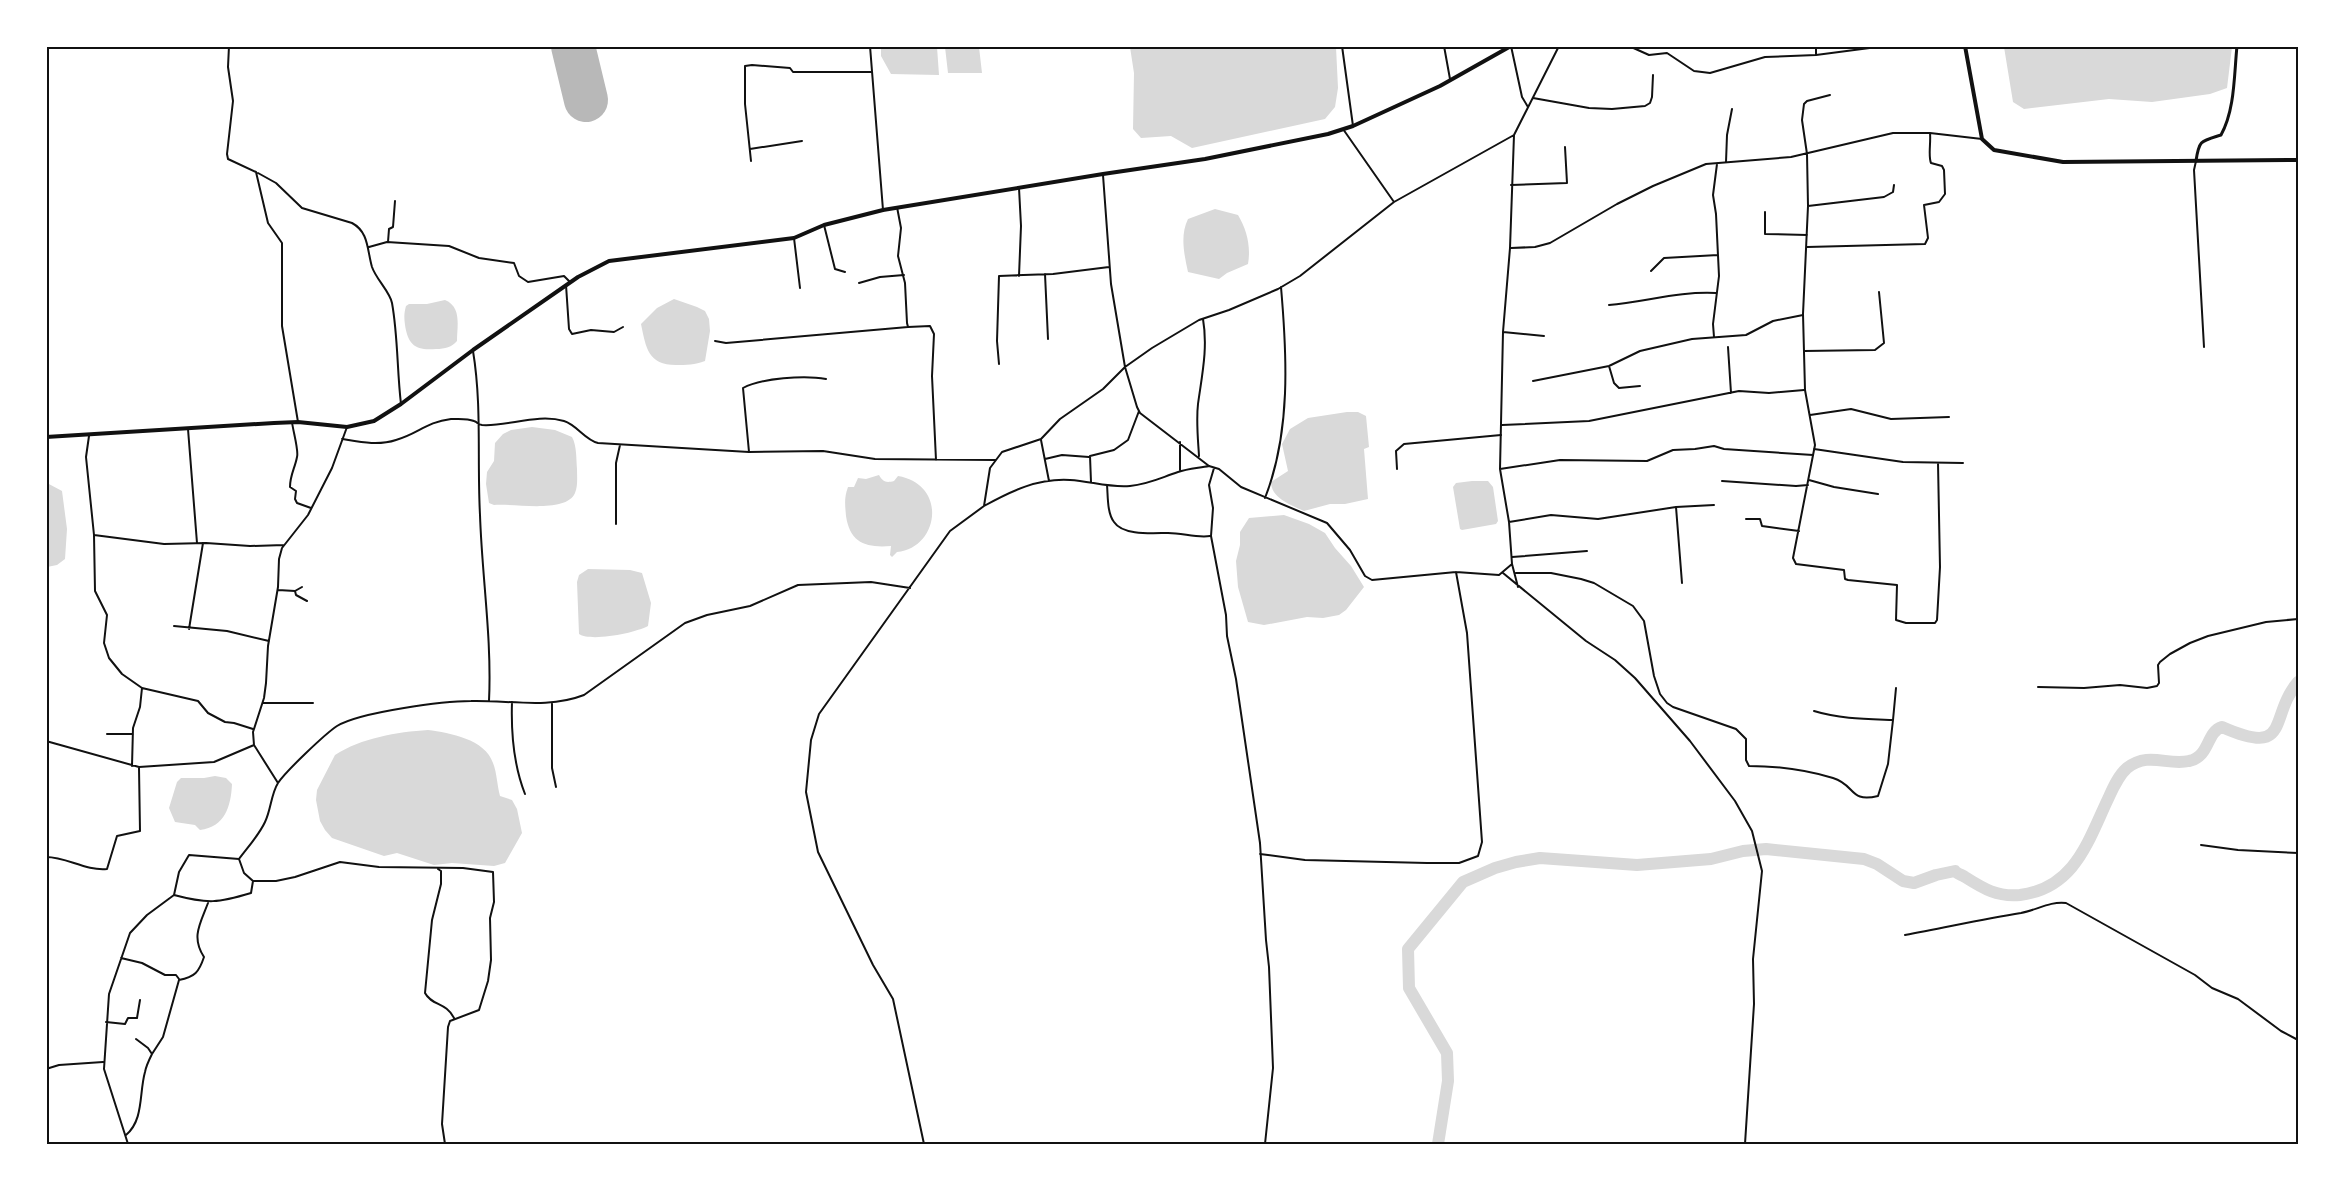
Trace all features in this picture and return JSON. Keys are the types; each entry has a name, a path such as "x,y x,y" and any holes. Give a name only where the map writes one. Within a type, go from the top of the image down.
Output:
{"main road":[{"path":"46,437 295,422 347,427 374,421 596,266 625,257 794,238 824,225 897,207 1205,159 1343,129 1450,80 1511,46"},
{"path":"1965,46 1982,139 1994,150 2063,162 2298,160"}],"street":[{"path":"229,46 228,67 233,101 228,159 276,183 302,208 358,227 366,237 372,267 381,286 392,300 401,404"},
{"path":"870,46 883,210"},
{"path":"1342,46 1353,126"},
{"path":"1444,46 1450,80"},
{"path":"1511,46 1522,97 1528,107"},
{"path":"1518,587 1512,564 1509,522 1500,468 1503,332 1510,248 1514,135 1559,46"},
{"path":"1629,46 1649,56 1667,53 1690,69 1705,74 1765,57 1816,55 1885,46"},
{"path":"1816,46 1816,55"},
{"path":"2204,347 2194,170 2198,145 2202,141 2220,135 2226,126 2232,101 2237,46"},
{"path":"751,161 745,104 745,66 752,64 789,68 793,72 872,72"},
{"path":"1533,98 1589,108 1612,109 1645,106 1650,103 1652,97 1653,75"},
{"path":"1830,95 1809,100 1804,104 1802,120 1807,154 1808,206 1803,315 1805,390 1814,435 1814,455 1793,558 1796,564 1844,570 1845,579 1848,580 1897,585 1896,620 1906,623 1935,623 1940,587 1938,463"},
{"path":"1726,162 1727,135 1732,109"},
{"path":"1343,129 1394,202"},
{"path":"1510,248 1535,247 1550,243 1653,186 1691,170 1717,163 1776,160 1885,134 1905,132 1982,139"},
{"path":"1807,247 1925,244 1928,238 1924,205 1939,202 1945,194 1944,170 1942,166 1931,163 1929,160 1932,146 1930,133"},
{"path":"984,506 990,468 1002,453 1041,439 1060,419 1103,389 1125,367 1152,348 1203,319 1281,287 1300,276 1394,202 1514,135"},
{"path":"750,149 801,141"},
{"path":"1511,185 1563,185 1567,183 1565,147"},
{"path":"1714,337 1718,255 1713,191 1717,163"},
{"path":"256,172 268,223 282,243 282,327 295,422 294,441 298,450 290,476 290,487 296,491 297,502 311,508"},
{"path":"1102,174 1110,267 1125,367 1139,411 1209,466 1241,487 1327,524 1350,550 1365,576 1372,580 1456,572 1503,573 1586,640 1615,660 1690,741 1747,819 1762,871 1753,959 1754,1004 1745,1144"},
{"path":"1808,206 1884,197 1893,192 1894,185"},
{"path":"1019,187 1021,226 1019,276"},
{"path":"388,242 389,229 393,227 395,201"},
{"path":"897,207 901,228 898,256 904,275 908,327"},
{"path":"1765,212 1765,234 1807,235"},
{"path":"824,225 835,269 845,273"},
{"path":"794,238 800,288"},
{"path":"369,247 388,242 449,246 479,258 514,263 519,276 528,282 564,276 568,284 572,334 591,330 614,332 623,327"},
{"path":"1651,271 1664,258 1718,255"},
{"path":"999,364 997,341 999,276 1110,267"},
{"path":"1045,274 1048,339"},
{"path":"859,283 904,275"},
{"path":"1265,498 1274,475 1278,455 1285,389 1285,339 1281,287"},
{"path":"1804,351 1879,348 1884,343 1879,292"},
{"path":"1609,305 1632,303 1674,294 1716,293"},
{"path":"1533,381 1609,366 1645,349 1692,339 1746,335 1773,321 1803,315"},
{"path":"1199,457 1198,404 1203,383 1206,337 1203,319"},
{"path":"715,341 737,342 930,326 934,334 932,376 936,460"},
{"path":"1503,332 1544,336"},
{"path":"1728,347 1731,393"},
{"path":"473,350 480,425 477,471 489,659 489,701"},
{"path":"1609,366 1614,383 1619,388 1640,386"},
{"path":"749,452 743,388 768,381 826,378"},
{"path":"1502,425 1589,420 1739,391 1769,393 1805,390"},
{"path":"1809,415 1851,409 1892,419 1949,417"},
{"path":"1045,459 1062,455 1090,456 1114,450 1128,440 1139,411"},
{"path":"342,439 385,443 398,440 432,423 453,419 474,421 480,425 529,419 564,421 582,432 592,442 620,445 749,452 823,451 875,459 997,459"},
{"path":"188,427 197,543"},
{"path":"278,783 254,745 253,729 266,683 269,641 278,590 279,559 284,545 311,508 332,468 347,427"},
{"path":"1397,469 1396,451 1404,444 1501,435"},
{"path":"89,436 86,457 94,535 95,591 107,615 104,643 109,658 122,674 142,688 198,701 208,713 225,722 253,729"},
{"path":"1041,439 1049,481"},
{"path":"1180,442 1180,471"},
{"path":"616,524 616,463 620,445"},
{"path":"1500,468 1560,460 1647,461 1673,450 1710,446 1814,455"},
{"path":"1814,449 1903,462 1963,463"},
{"path":"1090,456 1091,482"},
{"path":"924,1144 893,999 873,965 818,852 806,792 811,740 819,714 950,531 984,506 1012,490 1049,481 1069,479 1119,487 1152,483 1180,471 1209,466"},
{"path":"1214,468 1209,485 1213,508 1210,536 1236,679 1260,854 1273,1068 1265,1144"},
{"path":"1809,480 1878,494"},
{"path":"1722,481 1808,485"},
{"path":"1107,485 1108,504 1113,522 1119,526 1152,535 1167,533 1201,538 1210,536"},
{"path":"1509,522 1551,515 1598,519 1676,507 1714,505"},
{"path":"1676,507 1682,584"},
{"path":"1746,519 1760,519 1761,526 1799,531"},
{"path":"94,535 150,543 284,545"},
{"path":"189,629 203,543"},
{"path":"1512,557 1587,551"},
{"path":"1503,573 1512,564"},
{"path":"1260,854 1305,860 1437,863 1459,863 1478,856 1482,842 1467,633 1456,572"},
{"path":"1516,573 1551,573 1581,579 1594,583 1633,606 1644,621 1654,676 1660,694 1673,707 1736,729 1746,739 1746,760 1749,766 1808,772 1832,778 1846,785 1857,797 1865,799 1878,796 1888,764 1896,688"},
{"path":"239,859 266,821 278,783 316,743 338,725 416,707 470,701 552,703 572,700 584,695 685,623 707,615 750,606 798,585 871,582 910,588"},
{"path":"278,590 295,591 302,587"},
{"path":"295,591 296,596 307,601"},
{"path":"2038,687 2084,688 2120,685 2152,687 2159,683 2158,665 2163,658 2190,643 2208,636 2275,620 2298,619"},
{"path":"174,626 227,631 269,641"},
{"path":"132,766 133,734 142,688"},
{"path":"512,702 511,726 520,782 525,794"},
{"path":"262,703 313,703"},
{"path":"552,703 552,768 556,787"},
{"path":"1660,707 1667,703"},
{"path":"1814,711 1838,717 1893,720"},
{"path":"107,734 133,734"},
{"path":"46,741 139,767 214,762 254,745"},
{"path":"46,857 107,869 117,836 140,831 139,767"},
{"path":"2201,845 2238,850 2298,853"},
{"path":"128,1144 103,1062 110,994 130,933 147,915 174,895 179,872 189,855 239,859"},
{"path":"239,859 244,873 253,881 276,881 295,877 340,862 378,867 463,868 493,872 494,902 490,918 491,960 488,981 479,1010 450,1020 442,1124 445,1144"},
{"path":"438,869 441,872 441,884 432,920 425,993 428,999 447,1008 454,1019"},
{"path":"174,895 208,903 228,900 251,893 253,881"},
{"path":"1905,935 1952,924 1973,923 2007,914 2021,913 2054,901 2066,903 2195,975 2212,988 2238,999 2281,1031 2298,1040"},
{"path":"179,980 192,978 199,971 204,957 197,945 196,937 208,903"},
{"path":"121,958 142,963 165,975 176,975 179,980 163,1037 144,1072 138,1117 126,1136"},
{"path":"106,1022 124,1024 128,1018 137,1018 140,1000"},
{"path":"136,1040 148,1048 152,1054"},
{"path":"46,1069 59,1065 103,1062"}],"shaded area":[{"path":"2004,46 2232,47 2227,88 2210,94 2152,102 2109,99 2024,109 2013,102"},
{"path":"881,47 937,47 939,75 891,74 881,56"},
{"path":"945,47 979,47 982,73 948,73"},
{"path":"1130,47 1336,47 1338,88 1335,107 1325,119 1192,148 1171,136 1141,138 1133,129 1134,73"},
{"path":"1215,209 1238,215 1249,245 1248,264 1219,279 1188,272 1184,245 1184,231 1188,219"},
{"path":"674,299 705,311 709,319 710,331 705,361 690,364 667,364 654,358 647,348 641,324 657,308"},
{"path":"445,300 454,307 456,312 457,341 445,348 418,348 411,342 406,332 404,318 406,306"},
{"path":"1358,412 1366,416 1369,447 1364,449 1368,499 1345,504 1330,504 1304,511 1278,497 1271,482 1288,471 1282,444 1290,429 1308,418"},
{"path":"532,427 555,430 572,437 576,448 575,493 570,499 550,505 494,505 489,503 487,472 494,461 495,443 503,434 511,430"},
{"path":"879,475 883,481 887,482 894,481 898,476 914,482 925,491 931,503 932,516 929,529 922,540 911,548 897,552 892,557 890,555 891,546 867,545 855,538 846,516 845,498 848,487 854,487 858,478 866,479"},
{"path":"1488,481 1493,487 1498,521 1496,524 1462,530 1453,487 1456,483"},
{"path":"47,483 62,491 67,529 65,559 57,565 47,567"},
{"path":"1284,515 1309,524 1325,533 1364,587 1346,610 1339,615 1323,618 1307,617 1264,625 1248,622 1238,587 1236,561 1240,532 1249,518"},
{"path":"588,569 630,570 642,573 651,603 648,626 613,636 593,637 579,634 577,582 579,575"},
{"path":"428,730 466,739 483,748 489,755 500,796 512,800 517,809 522,833 505,863 494,866 452,863 434,865 397,853 384,856 332,838 325,830 320,821 316,800 317,790 335,755 356,744 380,737"},
{"path":"215,776 226,778 232,784 228,807 221,820 209,828 200,830 195,825 175,822 169,808 177,782 181,778"}],"waterway":[{"path":"1438,1144 1448,1081 1447,1053 1409,988 1408,949 1463,882 1495,868 1540,858 1637,865 1711,859 1743,851 1766,849 1864,859 1877,864 1903,881 1914,883 1955,871 1998,893 2020,895 2039,891 2067,873 2077,860 2094,831 2116,782 2127,768 2143,760 2181,762 2196,759 2201,755 2213,734 2222,727 2259,738 2269,736 2275,729 2289,695 2298,682"}],"runway":[{"path":"573,46 586,100"}]}
